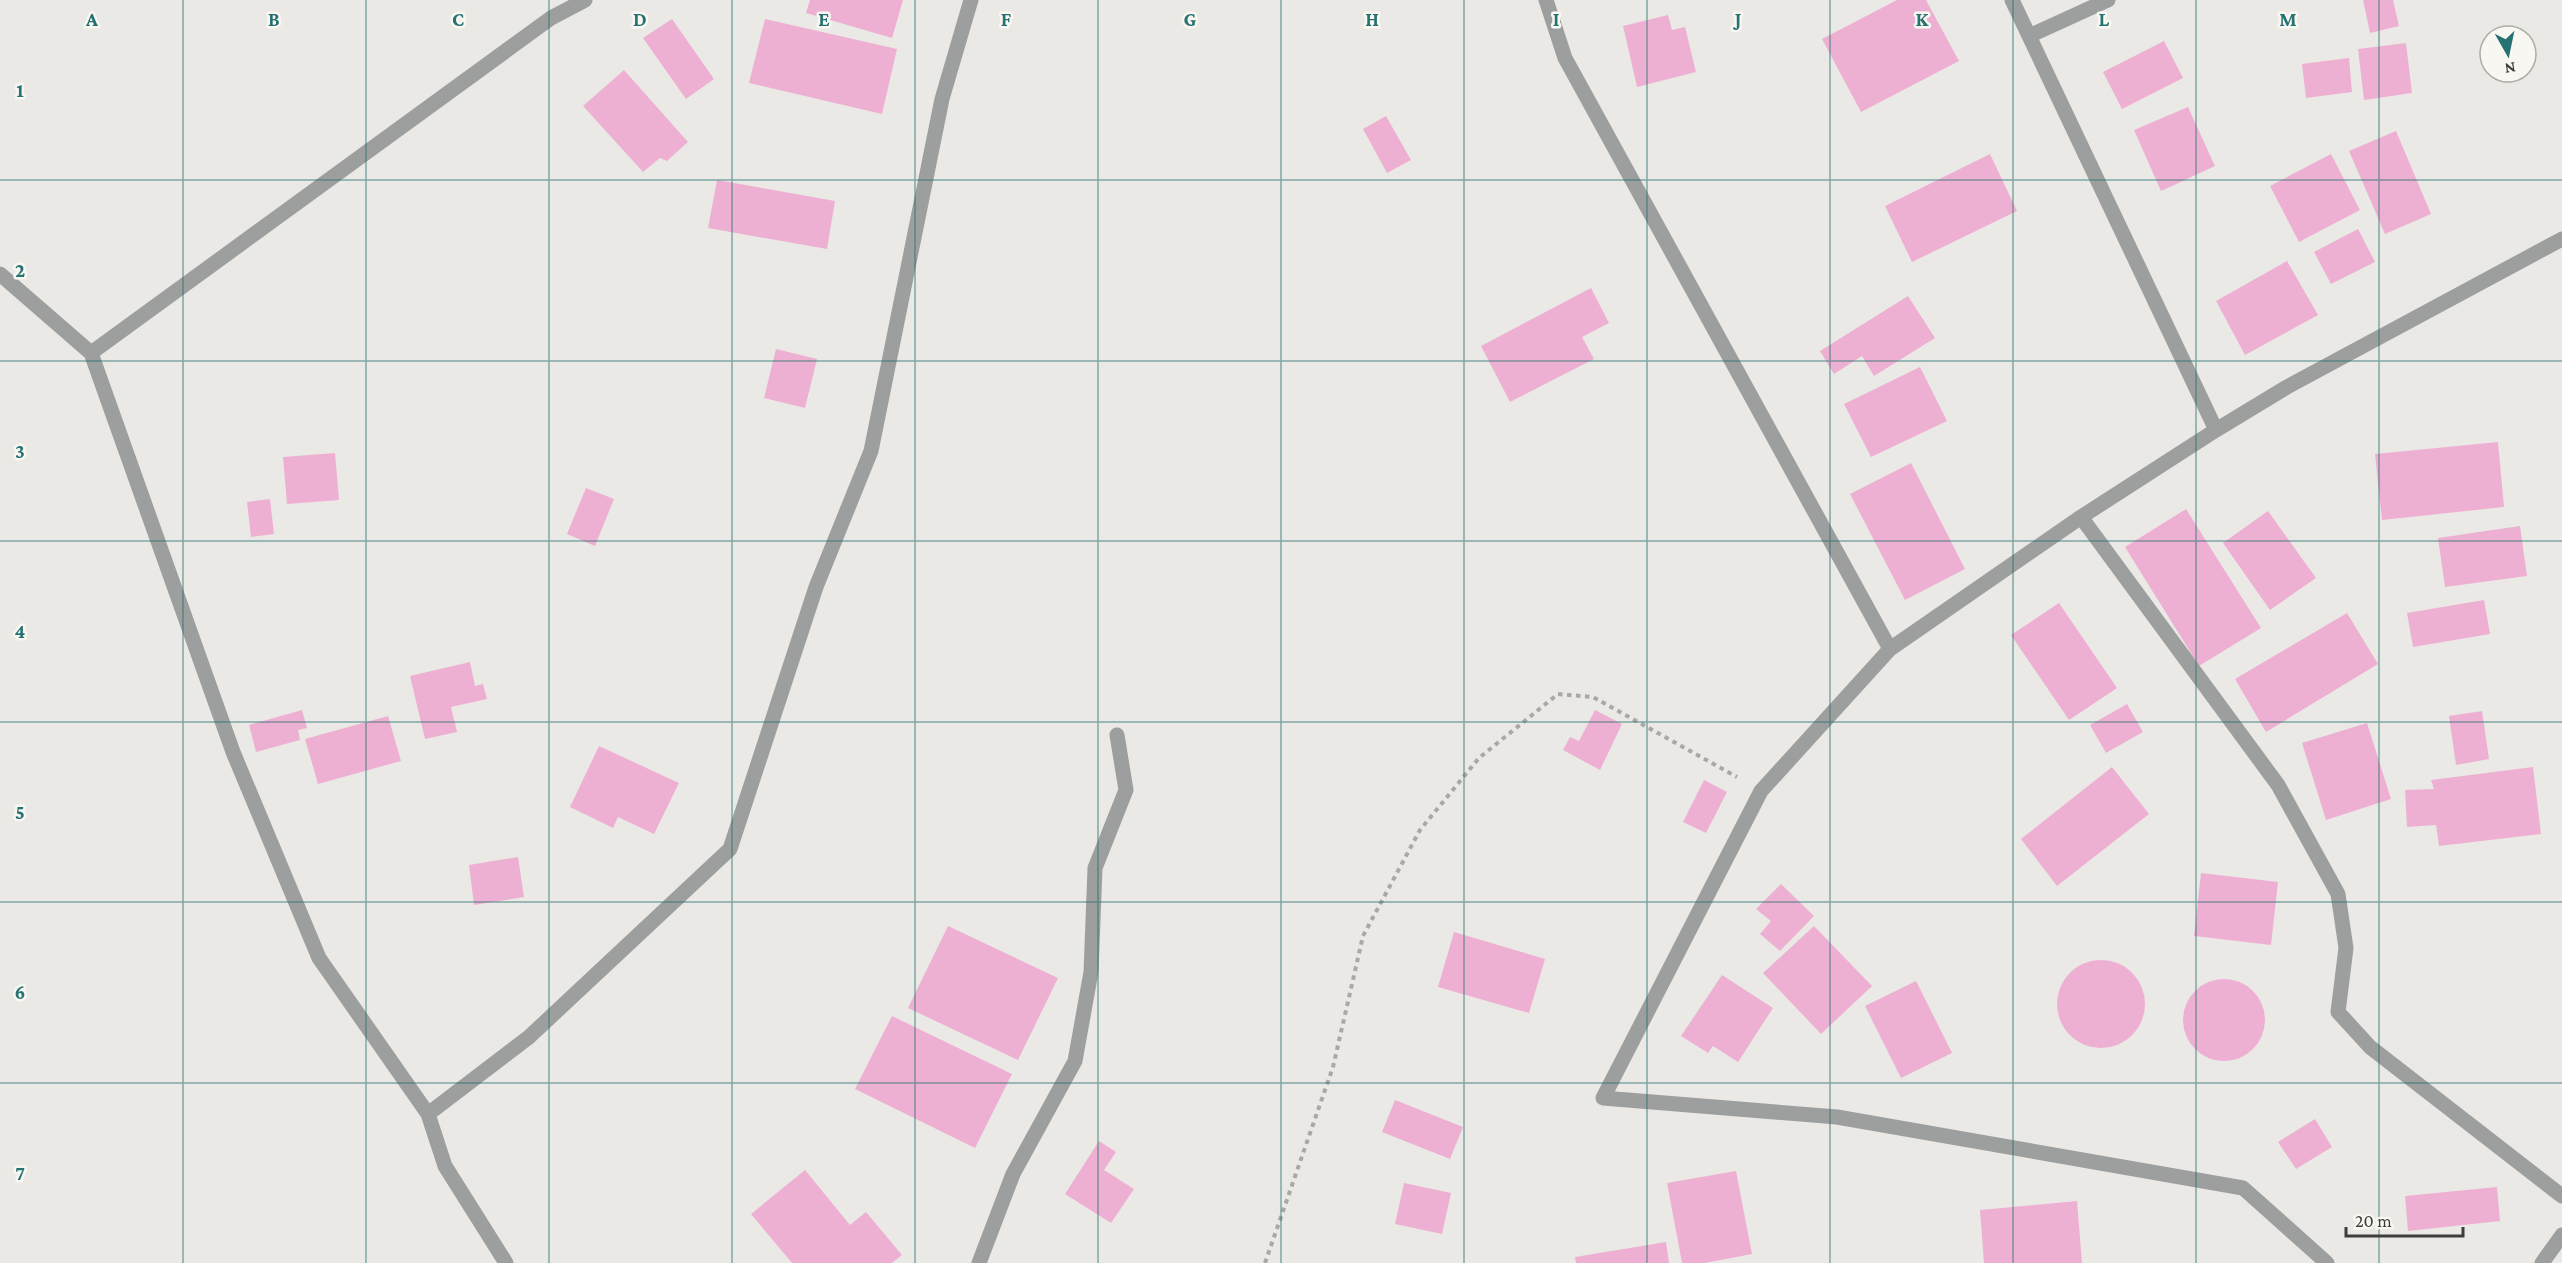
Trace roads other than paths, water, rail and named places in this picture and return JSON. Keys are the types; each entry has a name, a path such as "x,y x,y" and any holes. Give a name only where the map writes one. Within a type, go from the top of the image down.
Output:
{"street":[{"path":"91,353 551,18 585,0"},
{"path":"428,1114 529,1037 730,849 816,587 871,451 942,99 971,0"},
{"path":"1546,0 1565,58 1890,649"},
{"path":"2012,0 2216,430"},
{"path":"2029,36 2108,0"},
{"path":"2327,1263 2243,1188 1837,1117 1603,1098 1761,791 1890,649 2081,517 2216,430 2287,387 2562,239"},
{"path":"0,274 91,353 232,752 319,958 428,1114 445,1166 506,1263"},
{"path":"2081,517 2278,785 2338,894 2346,948 2338,1012 2370,1047 2562,1196"},
{"path":"979,1263 1013,1174 1075,1061 1091,972 1095,868 1126,790 1117,735"},
{"path":"2542,1263 2562,1235"}]}
